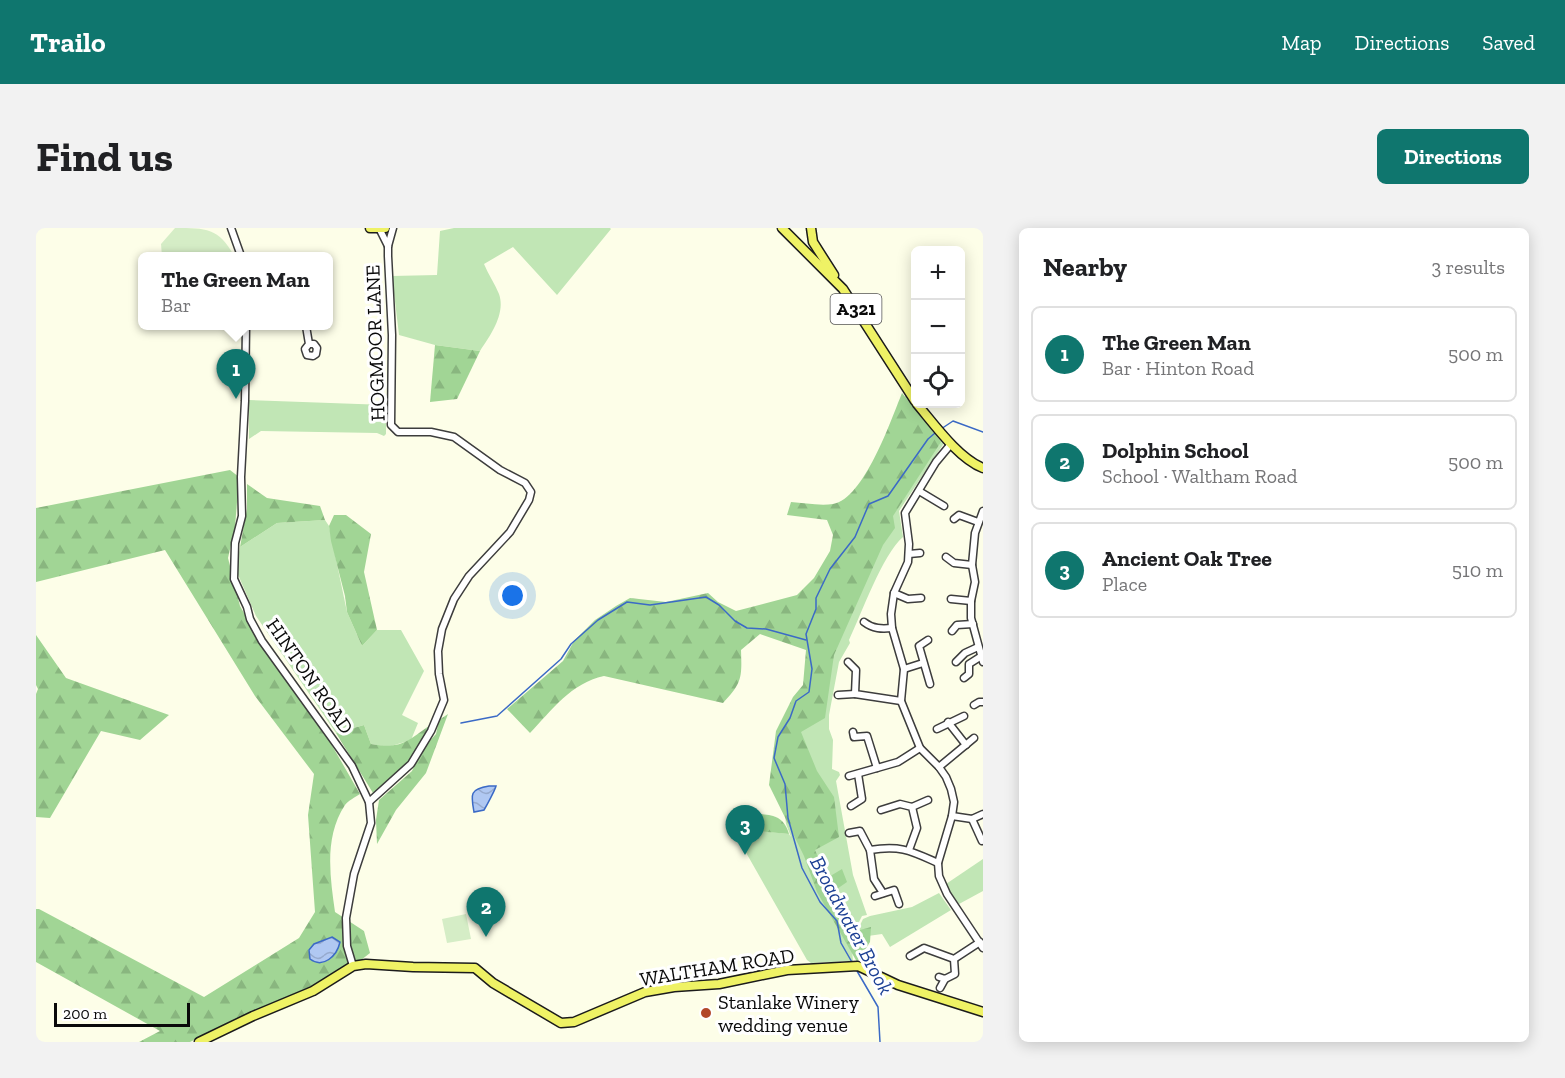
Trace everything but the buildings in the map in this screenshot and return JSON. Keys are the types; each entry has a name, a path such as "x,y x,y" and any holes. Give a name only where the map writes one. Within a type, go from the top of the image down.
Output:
{"main road":[{"path":"369,228 385,228"},
{"name":"A321","path":"782,228 837,283 911,394"},
{"path":"811,228 816,246 832,270 837,283"},
{"path":"807,253 816,246"},
{"name":"A321","path":"921,408 951,444 983,468"},
{"name":"WALTHAM ROAD","path":"354,966 375,964 412,968 475,968 493,983 561,1023 574,1022 645,992 655,990 718,984 787,970 854,967 898,985 983,1012"},
{"path":"199,1042 253,1016 314,991 354,966"}],"street":[{"path":"231,228 240,252"},
{"name":"HOGMOOR LANE","path":"379,228 388,246"},
{"name":"HOGMOOR LANE","path":"369,802 411,764 431,731 444,700 439,674 438,651 442,628 454,599 469,576 510,532 529,500 531,488 491,464 454,437 431,432 398,432 392,427 390,405 392,335 388,246 393,228"},
{"name":"HINTON ROAD","path":"246,330 241,477 242,516 235,543 234,579 250,619 262,641 352,766 369,802 372,823 354,874 346,918 347,946 354,966"},
{"path":"307,330 309,344"},
{"path":"909,956 916,949 924,948 954,959 981,945 941,883 938,863 954,802 951,789 939,766 920,748 901,701 904,669 892,628 891,614 894,593 908,562 905,513 936,462 951,444"},
{"path":"919,490 944,506"},
{"path":"964,678 969,674 969,664 982,659 973,624 971,601 975,582 972,565 974,544 978,522 983,511"},
{"path":"954,519 959,515 978,522"},
{"path":"974,544 983,545"},
{"path":"909,554 920,553"},
{"path":"946,557 954,563 972,565"},
{"path":"894,593 912,600 921,598"},
{"path":"912,600 912,609"},
{"path":"955,601 971,601"},
{"path":"864,622 869,626 882,629 892,628"},
{"path":"952,630 957,624 973,624"},
{"path":"928,640 919,646 930,684"},
{"path":"956,662 965,653 978,647"},
{"path":"848,662 859,669 855,694"},
{"path":"904,669 923,663"},
{"path":"838,695 855,694 901,701"},
{"path":"974,705 983,702"},
{"path":"937,729 964,716"},
{"path":"948,722 966,745"},
{"path":"853,735 867,733 877,768"},
{"path":"939,766 974,738"},
{"path":"849,776 898,762 920,748"},
{"path":"851,806 865,801 858,774"},
{"path":"881,810 900,804 912,807 928,800"},
{"path":"909,850 917,828 912,807"},
{"path":"952,816 972,819 983,814"},
{"path":"972,819 982,841"},
{"path":"849,833 860,831 870,850 874,879 883,893"},
{"path":"870,850 890,847 909,850 938,863"},
{"path":"874,896 894,890 899,904"},
{"path":"966,921 973,916"},
{"path":"940,988 942,978 955,974 954,959"}],"green space":[{"path":"175,228 195,228 217,235 231,252 162,252 161,244"},
{"path":"454,228 611,229 557,295 513,247 484,264 501,302 496,324 480,351 435,345 399,335 392,276 437,275 440,231"},
{"path":"435,345 480,351 457,399 430,402"},
{"path":"902,393 911,404 911,408 914,408 941,442 893,516 895,528 883,545 834,655 825,718 801,732 817,771 834,797 839,837 815,850 827,878 842,869 847,882 834,891 852,922 860,930 871,927 870,942 857,962 817,892 804,856 769,785 776,731 793,697 803,685 806,650 760,634 741,650 740,679 723,703 604,676 572,691 530,733 507,709 563,661 574,641 595,620 630,598 666,602 708,593 718,602 736,611 797,595 814,578 830,551 833,535 827,520 787,515 791,502 817,505 833,504 844,499 866,474 884,439"},
{"path":"906,394 911,400 911,408 917,408 944,443 899,511 903,537 895,545 880,570 849,640 850,643 839,662 829,715 829,729 833,740 832,769 840,775 836,781 853,875 867,915 862,916 851,938 853,961 811,963 807,960 740,842 739,826 744,826 748,830 789,834 791,837 786,824 778,758 810,695 883,447"},
{"path":"249,400 386,405 386,434 384,436 377,433 261,431 249,439"},
{"path":"230,470 239,477 235,527 228,558 240,606 264,648 330,742 360,794 346,804 338,817 331,843 330,871 335,912 364,931 370,953 347,971 190,1042 139,1042 160,1031 36,962 36,909 204,997 299,938 315,912 308,815 314,774 255,696 165,550 36,582 36,508"},
{"path":"247,484 267,498 320,506 325,520 277,523 240,547 247,509"},
{"path":"334,515 346,515 371,534 364,572 377,630 362,646 347,612 331,541 329,526"},
{"path":"325,520 329,526 347,612 362,646 377,630 401,630 424,671 402,715 418,723 411,740 388,747 371,744 364,725 336,733 256,616 236,570 240,547 277,523"},
{"path":"36,635 66,678 169,715 140,740 101,731 50,818 36,817 36,694 38,689 36,685"},
{"path":"448,714 426,773 396,810 377,844 376,820 379,800 412,771 423,748 436,734 439,720"},
{"path":"432,724 406,766 373,793 336,733 364,725 371,744 390,746 410,739"},
{"path":"756,814 777,817 784,823 789,834 747,830 744,820"},
{"path":"983,859 983,891 959,904 943,886"},
{"path":"939,893 951,910 890,947 882,934 854,938 863,919 912,907"},
{"path":"466,914 471,939 447,943 442,919"}],"water":[{"path":"496,786 484,810 474,812 473,794 478,789"},
{"path":"332,937 340,942 336,952 329,960 320,963 310,959 309,950 314,944"}],"waterway":[{"name":"Broadwater Brook","path":"941,429 953,421 983,432"},
{"name":"Broadwater Brook","path":"853,964 841,943 837,921 820,902 802,868 788,818 785,784 774,758 778,737 790,718 796,701 809,692 812,669 806,634 816,609 816,598 830,569 855,537 869,504 888,496 928,439 935,433"},
{"path":"461,723 497,716 561,659 571,644 598,620 627,602 650,605 706,597 747,628 766,629 806,640"},
{"name":"Broadwater Brook","path":"857,971 878,1007 880,1042"}],"place":[{"name":"The Green Man","path":"236,399"},
{"name":"Ancient Oak Tree","path":"745,855"},
{"name":"Dolphin School","path":"486,937"},
{"name":"Stanlake Winery wedding venue","path":"706,1013"}]}
